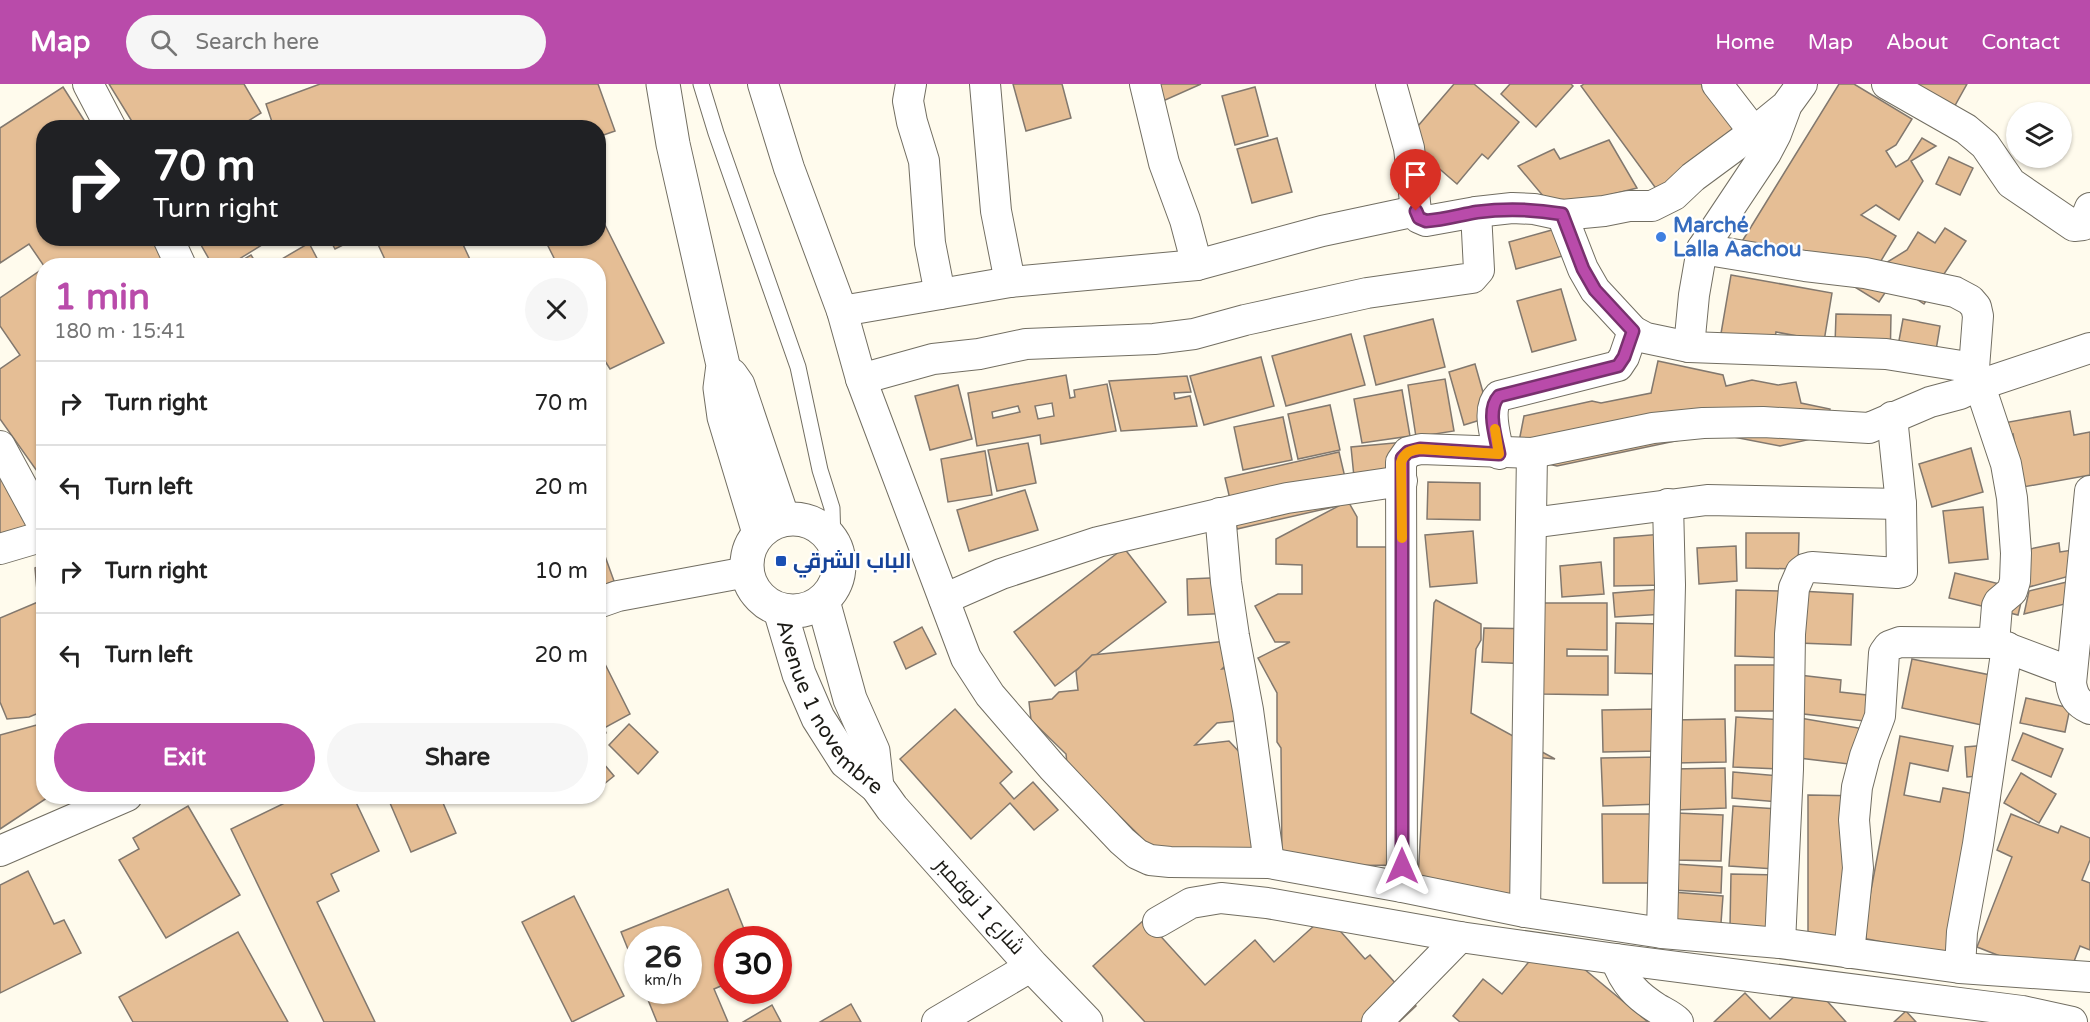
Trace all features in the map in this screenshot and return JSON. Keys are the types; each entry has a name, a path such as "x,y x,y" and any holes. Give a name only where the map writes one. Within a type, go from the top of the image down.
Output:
{"main road":[{"path":"663,84 673,144 723,365 738,385 771,526"},
{"path":"798,519 812,523 824,531 833,542 839,557 839,573 833,588 823,601 809,609 794,612 780,610 768,605 751,585 747,572 747,559 751,545 771,526 798,519"},
{"name":"Avenue 1 novembre","path":"823,601 850,699 873,751 877,787"},
{"name":"Avenue 1 novembre","path":"780,610 799,674 818,718 846,762 877,787"},
{"name":"شارع 1 نوفمبر","path":"877,787 892,808 1032,966 1086,1022"}],"street":[{"path":"88,84 107,120"},
{"path":"763,84 789,168 842,311 861,379 966,658 990,695 1053,768 1131,849 1143,857 1170,862 1269,863 1525,912 1662,933 1780,943 1960,968 2090,977"},
{"path":"911,84 908,100 924,161 930,243 940,294"},
{"path":"986,84 996,211 1011,282"},
{"path":"1145,84 1164,163 1185,220 1197,265"},
{"path":"1391,84 1409,148 1416,211 1419,218 1426,221 1512,208 1562,214 1604,211 1629,206 1652,206 1674,195 1693,177 1754,132 1794,95"},
{"path":"1718,84 1754,132"},
{"path":"1887,84 1966,129 1985,145 2011,183 2074,226 2083,225 2090,208"},
{"path":"1689,347 1694,295 1702,249 1766,153 1794,95"},
{"path":"842,311 1011,282 1197,265 1322,231 1416,211"},
{"path":"861,379 933,359 979,354 1026,344 1154,339 1194,334 1367,292 1472,278 1479,270 1476,212"},
{"path":"1562,214 1583,269 1595,290 1633,331 1659,341 1689,347 1886,354 1977,377 2090,348"},
{"path":"1702,249 1805,266 1865,273 1962,294 1973,303 1978,315 1977,377 2006,464 2012,498 2016,553 2015,582 2012,591 1997,606 2000,645 1978,844 1962,932 1960,968"},
{"path":"1499,454 1492,409 1499,396 1618,366 1624,357 1633,331"},
{"path":"1402,887 1401,462 1405,455 1413,450 1499,454 1532,453 1663,427 1703,423 1763,422 1869,428 1930,402 1960,394 1977,377"},
{"path":"1780,943 1788,769 1790,634 1795,582 1804,569 1812,567 1902,572 1901,504 1892,417"},
{"path":"0,446 36,512"},
{"path":"1525,912 1532,453"},
{"path":"944,599 1001,574 1098,542 1287,498 1402,481"},
{"path":"2090,491 2083,642 2071,672 2073,695 2090,709"},
{"path":"1531,523 1707,500 1901,504"},
{"path":"1662,933 1670,585 1668,504"},
{"path":"1220,513 1231,614 1248,710 1269,863"},
{"path":"0,549 36,538"},
{"path":"606,600 747,572"},
{"path":"1849,953 1858,868 1854,820 1857,787 1865,756 1880,716 1884,653 1889,646 1900,642 2000,645 2071,672"},
{"path":"0,851 109,804"},
{"path":"1158,922 1191,903 1221,898 1267,903 1399,924 1460,937 2017,1017 2072,1022"},
{"path":"1377,1022 1460,937"},
{"path":"1616,959 1623,976 1636,993 1674,1021"},
{"path":"936,1022 1032,966"}],"lane":[{"path":"701,84 798,367 820,470 832,508 833,542"}],"building":[{"path":"109,84 244,84 261,113 250,120 131,120"},
{"path":"320,84 598,84 615,131 606,134 606,120 271,120 266,104"},
{"path":"1013,84 1062,84 1071,118 1026,131"},
{"path":"1156,84 1201,84 1163,101"},
{"path":"1454,84 1474,84 1519,122 1488,159 1482,154 1457,184 1406,140"},
{"path":"1510,84 1571,84 1573,86 1536,127 1501,94"},
{"path":"1584,84 1708,84 1746,130 1660,194 1581,86"},
{"path":"1839,84 1854,84 1912,119 1896,145 1886,151 1896,167 1908,160 1922,138 1936,146 1911,161 1923,181 1899,220 1876,205 1861,215 1896,236 1876,269 1907,250 1918,232 1935,243 1945,228 1966,241 1924,304 1900,288 1894,279 1879,302 1808,258 1738,248"},
{"path":"1889,84 1967,84 1948,118"},
{"path":"63,87 84,120 36,120 36,246 166,246 173,258 39,258 29,244 0,263 0,128"},
{"path":"1255,87 1268,136 1235,145 1222,96"},
{"path":"1277,138 1292,192 1252,203 1237,149"},
{"path":"1609,140 1637,188 1554,209 1518,166 1554,149 1560,159"},
{"path":"1949,157 1973,168 1960,195 1936,184"},
{"path":"606,227 664,343 610,369 606,363 606,258 554,258 548,246 606,246"},
{"path":"1559,228 1566,255 1516,269 1509,242"},
{"path":"202,246 260,246 241,258 208,258"},
{"path":"304,246 311,246 317,258 284,258"},
{"path":"379,246 464,246 469,258 384,258"},
{"path":"36,273 36,470 0,419 0,369 20,355 0,326 0,298"},
{"path":"1731,275 1832,293 1824,341 1776,332 1771,360 1718,351"},
{"path":"1561,289 1576,340 1532,352 1517,301"},
{"path":"1836,314 1891,315 1890,366 1835,345"},
{"path":"1433,319 1445,367 1376,385 1364,336"},
{"path":"1903,319 1940,326 1933,368 1895,362"},
{"path":"1351,334 1365,385 1286,406 1272,356"},
{"path":"1261,357 1274,406 1204,425 1190,376"},
{"path":"1658,361 1723,375 1726,386 1752,380 1778,385 1796,382 1801,403 1830,409 1825,436 1780,446 1713,433 1557,466 1516,457 1524,416 1592,401 1601,403 1651,393"},
{"path":"1475,364 1490,417 1464,425 1449,372"},
{"path":"1066,375 1070,398 1075,397 1074,390 1107,384 1116,431 1041,444 1040,435 977,446 968,393","holes":["1052,403 1054,416 1038,419 1035,406","1018,406 1020,412 993,418 992,412"]},
{"path":"1187,376 1191,392 1174,393 1175,399 1190,396 1197,426 1121,431 1109,381"},
{"path":"1445,379 1454,431 1416,437 1408,385"},
{"path":"958,385 972,439 930,450 915,396"},
{"path":"1402,390 1410,436 1362,443 1354,399"},
{"path":"1330,405 1340,450 1298,459 1288,414"},
{"path":"2070,411 2074,435 2090,432 2090,475 2023,487 2013,434 1989,439 1987,426"},
{"path":"1283,417 1292,460 1243,470 1234,427"},
{"path":"1405,442 1409,493 1356,497 1351,447"},
{"path":"1028,443 1036,483 997,491 988,450"},
{"path":"1971,448 1983,492 1932,507 1919,464"},
{"path":"985,451 992,495 948,502 941,459"},
{"path":"1339,452 1351,503 1237,529 1225,478"},
{"path":"0,476 36,524 36,530 0,557"},
{"path":"1428,482 1480,483 1480,520 1427,519"},
{"path":"1025,490 1038,530 969,551 957,510"},
{"path":"1348,501 1357,517 1357,547 1414,547 1415,865 1282,866 1281,748 1277,742 1277,693 1258,658 1290,642 1275,642 1255,606 1278,594 1302,594 1302,565 1276,564 1276,539"},
{"path":"1983,507 1988,559 1949,563 1943,511"},
{"path":"1473,531 1477,583 1430,587 1425,535"},
{"path":"1746,533 1799,533 1798,569 1746,568"},
{"path":"1663,534 1665,585 1614,586 1614,538"},
{"path":"2059,543 2060,552 2080,549 2077,574 2029,587 2025,550"},
{"path":"1736,546 1737,581 1699,584 1697,548"},
{"path":"1124,548 1166,602 1055,686 1014,632"},
{"path":"606,559 614,581 606,584"},
{"path":"1601,562 1604,594 1562,597 1560,566"},
{"path":"1955,573 2024,590 2018,615 1949,598"},
{"path":"1234,577 1236,613 1188,615 1187,579"},
{"path":"2071,581 2069,603 2024,614 2029,591"},
{"path":"1663,589 1665,614 1615,617 1613,593"},
{"path":"1736,590 1786,591 1785,658 1735,656"},
{"path":"1800,591 1853,594 1851,645 1798,643"},
{"path":"1436,600 1481,624 1481,640 1476,649 1471,713 1555,759 1535,757 1528,895 1440,890 1418,878 1434,603"},
{"path":"36,603 36,714 29,717 7,719 0,702 0,618"},
{"path":"1541,603 1607,603 1607,650 1567,649 1567,656 1608,656 1608,695 1541,694"},
{"path":"1616,623 1663,624 1663,674 1615,673"},
{"path":"922,627 936,654 906,669 894,642"},
{"path":"1484,628 1533,629 1532,664 1482,662"},
{"path":"1227,641 1238,653 1222,669 1236,667 1245,720 1217,723 1195,745 1229,741 1243,756 1277,849 1164,860 1067,764 1066,754 1031,720 1029,702 1052,699 1059,692 1078,690 1076,671 1092,655"},
{"path":"1912,659 1990,675 2005,730 1902,708"},
{"path":"1735,665 1783,665 1783,711 1735,711"},
{"path":"606,666 630,714 606,727"},
{"path":"1799,675 1841,680 1840,692 1876,696 1873,722 1795,713"},
{"path":"2026,698 2070,708 2065,732 2020,723"},
{"path":"955,709 1012,772 1000,783 1014,799 1033,782 1058,810 1034,830 1010,803 971,839 900,759"},
{"path":"1660,709 1661,751 1603,752 1602,710"},
{"path":"1736,717 1782,720 1780,769 1733,767"},
{"path":"1800,718 1870,730 1857,765 1799,758"},
{"path":"1725,719 1726,762 1675,763 1674,720"},
{"path":"629,724 658,752 638,774 609,745"},
{"path":"36,725 36,804 38,804 0,829 0,735"},
{"path":"2023,733 2063,749 2051,777 2012,760"},
{"path":"1900,736 1953,746 1948,771 1910,763 1904,795 1940,802 1943,788 2000,799 1970,959 1862,938"},
{"path":"2000,744 2002,774 1967,777 1965,747"},
{"path":"1661,757 1662,804 1603,806 1601,758"},
{"path":"606,766 614,776 606,782"},
{"path":"1725,768 1726,808 1675,810 1674,769"},
{"path":"1733,772 1781,776 1779,802 1732,798"},
{"path":"2021,773 2056,794 2039,823 2004,803"},
{"path":"1808,795 1866,796 1866,941 1808,940"},
{"path":"283,804 357,804 379,851 331,874 339,891 317,902 375,1022 324,1022 231,829"},
{"path":"390,804 443,804 456,833 411,852"},
{"path":"188,806 240,895 166,938 119,860 139,849 133,838"},
{"path":"1733,806 1778,809 1775,869 1729,866"},
{"path":"1676,813 1723,815 1721,861 1674,860"},
{"path":"1602,814 1659,814 1660,883 1603,883"},
{"path":"2011,814 2058,833 2061,826 2090,838 2090,860 2082,880 2090,883 2090,950 2080,946 2066,982 1977,947 2012,857 1997,850"},
{"path":"1674,864 1722,867 1721,893 1673,890"},
{"path":"28,871 54,924 64,920 81,953 0,993 0,885"},
{"path":"1731,874 1779,875 1778,928 1730,926"},
{"path":"728,889 743,926 714,926 714,1004 720,1004 728,1022 657,1022 650,1004 702,1004 702,926 636,926"},
{"path":"1672,892 1723,896 1721,923 1670,919"},
{"path":"574,896 624,996 572,1022 522,922"},
{"path":"1326,915 1365,959 1370,955 1416,1006 1399,1022 1145,1022 1093,966 1145,919 1205,985 1255,940 1274,962"},
{"path":"238,932 288,1022 133,1022 119,997"},
{"path":"1548,939 1648,1022 1460,1022 1453,1016 1483,979 1502,994"},
{"path":"1810,982 1846,1022 1714,1022 1745,993 1770,1019"},
{"path":"851,1004 861,1022 820,1022"},
{"path":"772,1005 781,1022 743,1022"},
{"path":"1906,1011 1916,1022 1894,1022"}],"slow traffic":[{"path":"1402,538 1402,458 1408,452 1420,449 1499,454 1495,429"}],"place":[{"name":"Marché Lalla Aachou","path":"1661,237"},
{"name":"الباب الشرقي","path":"781,561"}],"route":[{"path":"1402,866 1402,458 1408,452 1420,449 1499,454 1492,409 1499,396 1618,366 1622,363 1633,331 1595,290 1583,269 1562,214 1512,208 1426,221 1419,218 1416,211"}]}
